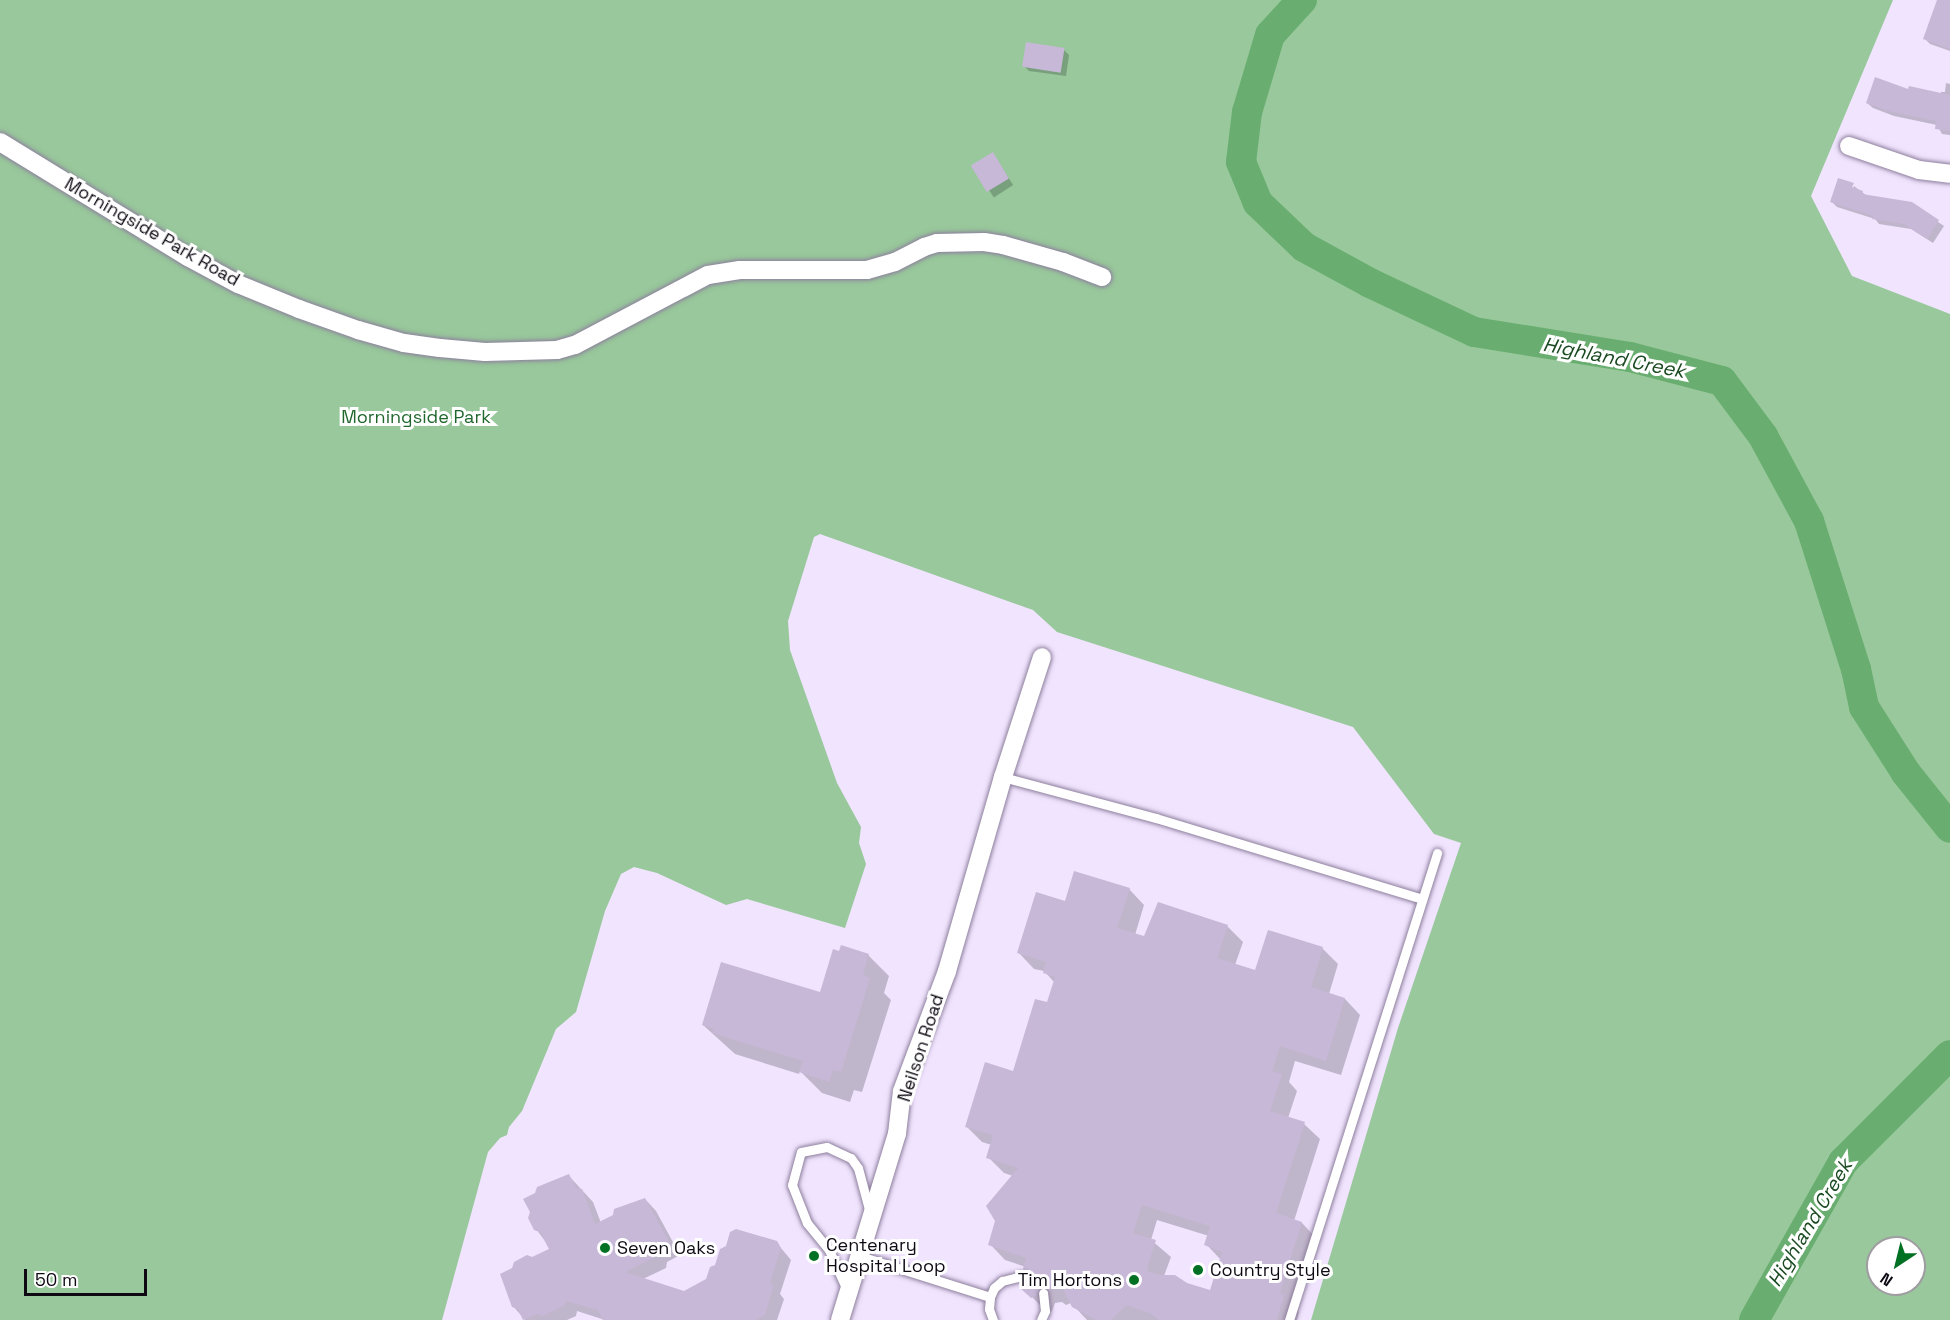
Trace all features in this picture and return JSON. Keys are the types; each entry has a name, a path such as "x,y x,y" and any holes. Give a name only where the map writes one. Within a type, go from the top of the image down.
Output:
{"street":[{"name":"Morningside Park Road","path":"0,142 188,257 238,284 298,309 358,330 404,343 440,348 485,352 557,350 575,345 708,275 740,270 867,270 895,262 937,243 984,242 1003,245 1102,277"},
{"path":"1849,146 1918,170 1950,174"},
{"name":"Neilson Road","path":"840,1320 897,1134 902,1091 947,971 1003,777 1042,657"}],"lane":[{"path":"1003,777 1156,818 1422,899"},
{"path":"1289,1320 1437,853"},
{"path":"848,1292 829,1250 807,1223 792,1185 801,1152 827,1148 851,1158 858,1168 871,1219"},
{"path":"860,1256 990,1297"},
{"path":"993,1320 989,1310 990,1297 1002,1281 1022,1276"},
{"path":"1041,1320 1045,1311 1043,1293"}],"green space":[{"name":"Morningside Park","path":"0,0 1893,0 1811,196 1852,276 1950,314 1950,1320 1311,1320 1398,1028 1461,843 1434,834 1353,727 1057,632 1033,610 820,534 814,537 788,621 790,650 837,783 861,827 859,843 866,864 845,928 747,899 726,905 657,873 634,867 621,874 605,911 576,1012 556,1029 522,1111 509,1127 507,1135 500,1138 488,1152 442,1320 0,1320"}],"building":[{"path":"1937,0 1950,0 1950,49 1923,39"},
{"path":"1026,42 1065,48 1061,73 1022,67"},
{"path":"1875,77 1908,89 1909,86 1950,95 1950,131 1935,129 1936,121 1888,111 1866,103"},
{"path":"993,152 1009,179 987,192 971,165"},
{"path":"1838,178 1854,183 1852,187 1863,191 1862,194 1912,202 1939,220 1927,239 1904,224 1872,219 1873,216 1830,202"},
{"path":"1074,871 1130,888 1117,928 1144,936 1158,902 1228,925 1217,958 1255,970 1268,930 1323,947 1311,987 1345,998 1326,1061 1280,1046 1272,1071 1282,1074 1270,1111 1305,1122 1276,1213 1302,1222 1280,1293 1284,1295 1277,1320 1159,1320 1150,1313 1126,1305 1111,1320 1096,1320 1072,1307 1061,1285 1049,1290 1040,1287 1036,1296 1031,1298 1019,1287 1029,1277 1023,1269 1026,1258 988,1245 995,1221 986,1206 1018,1168 986,1158 993,1135 965,1127 985,1062 1013,1071 1035,999 1047,1002 1055,977 1043,973 1046,962 1017,953 1036,892 1065,901","holes":["1142,1205 1210,1226 1204,1245 1222,1252 1210,1290 1187,1283 1175,1275 1160,1275 1146,1271 1156,1240 1133,1233"]},
{"path":"841,945 869,954 863,975 870,978 841,1072 833,1070 829,1082 799,1072 803,1061 712,1033 714,1029 702,1025 721,962 820,992 833,949 839,951"},
{"name":"Seven Oaks","path":"569,1174 576,1188 582,1189 595,1224 613,1215 614,1209 645,1198 670,1244 657,1251 655,1257 625,1272 684,1291 706,1279 710,1267 715,1265 720,1249 726,1246 730,1232 736,1229 777,1241 781,1248 770,1282 773,1287 765,1315 756,1320 603,1320 598,1310 566,1301 565,1305 543,1316 537,1314 523,1320 518,1309 512,1307 500,1274 512,1268 514,1262 527,1255 532,1257 549,1249 540,1232 534,1230 528,1218 530,1212 523,1199 535,1193 537,1187"}],"waterway":[{"name":"Highland Creek","path":"1302,0 1270,35 1247,112 1241,162 1258,203 1304,247 1370,283 1474,332 1630,357 1722,381 1763,436 1809,521 1856,669 1864,707 1906,773 1950,828"},
{"name":"Highland Creek","path":"1754,1320 1843,1162 1950,1055"}],"place":[{"name":"Seven Oaks","path":"605,1248"},
{"name":"Centenary Hospital Loop","path":"814,1256"},
{"name":"Country Style","path":"1198,1270"},
{"name":"Tim Hortons","path":"1134,1280"}]}
